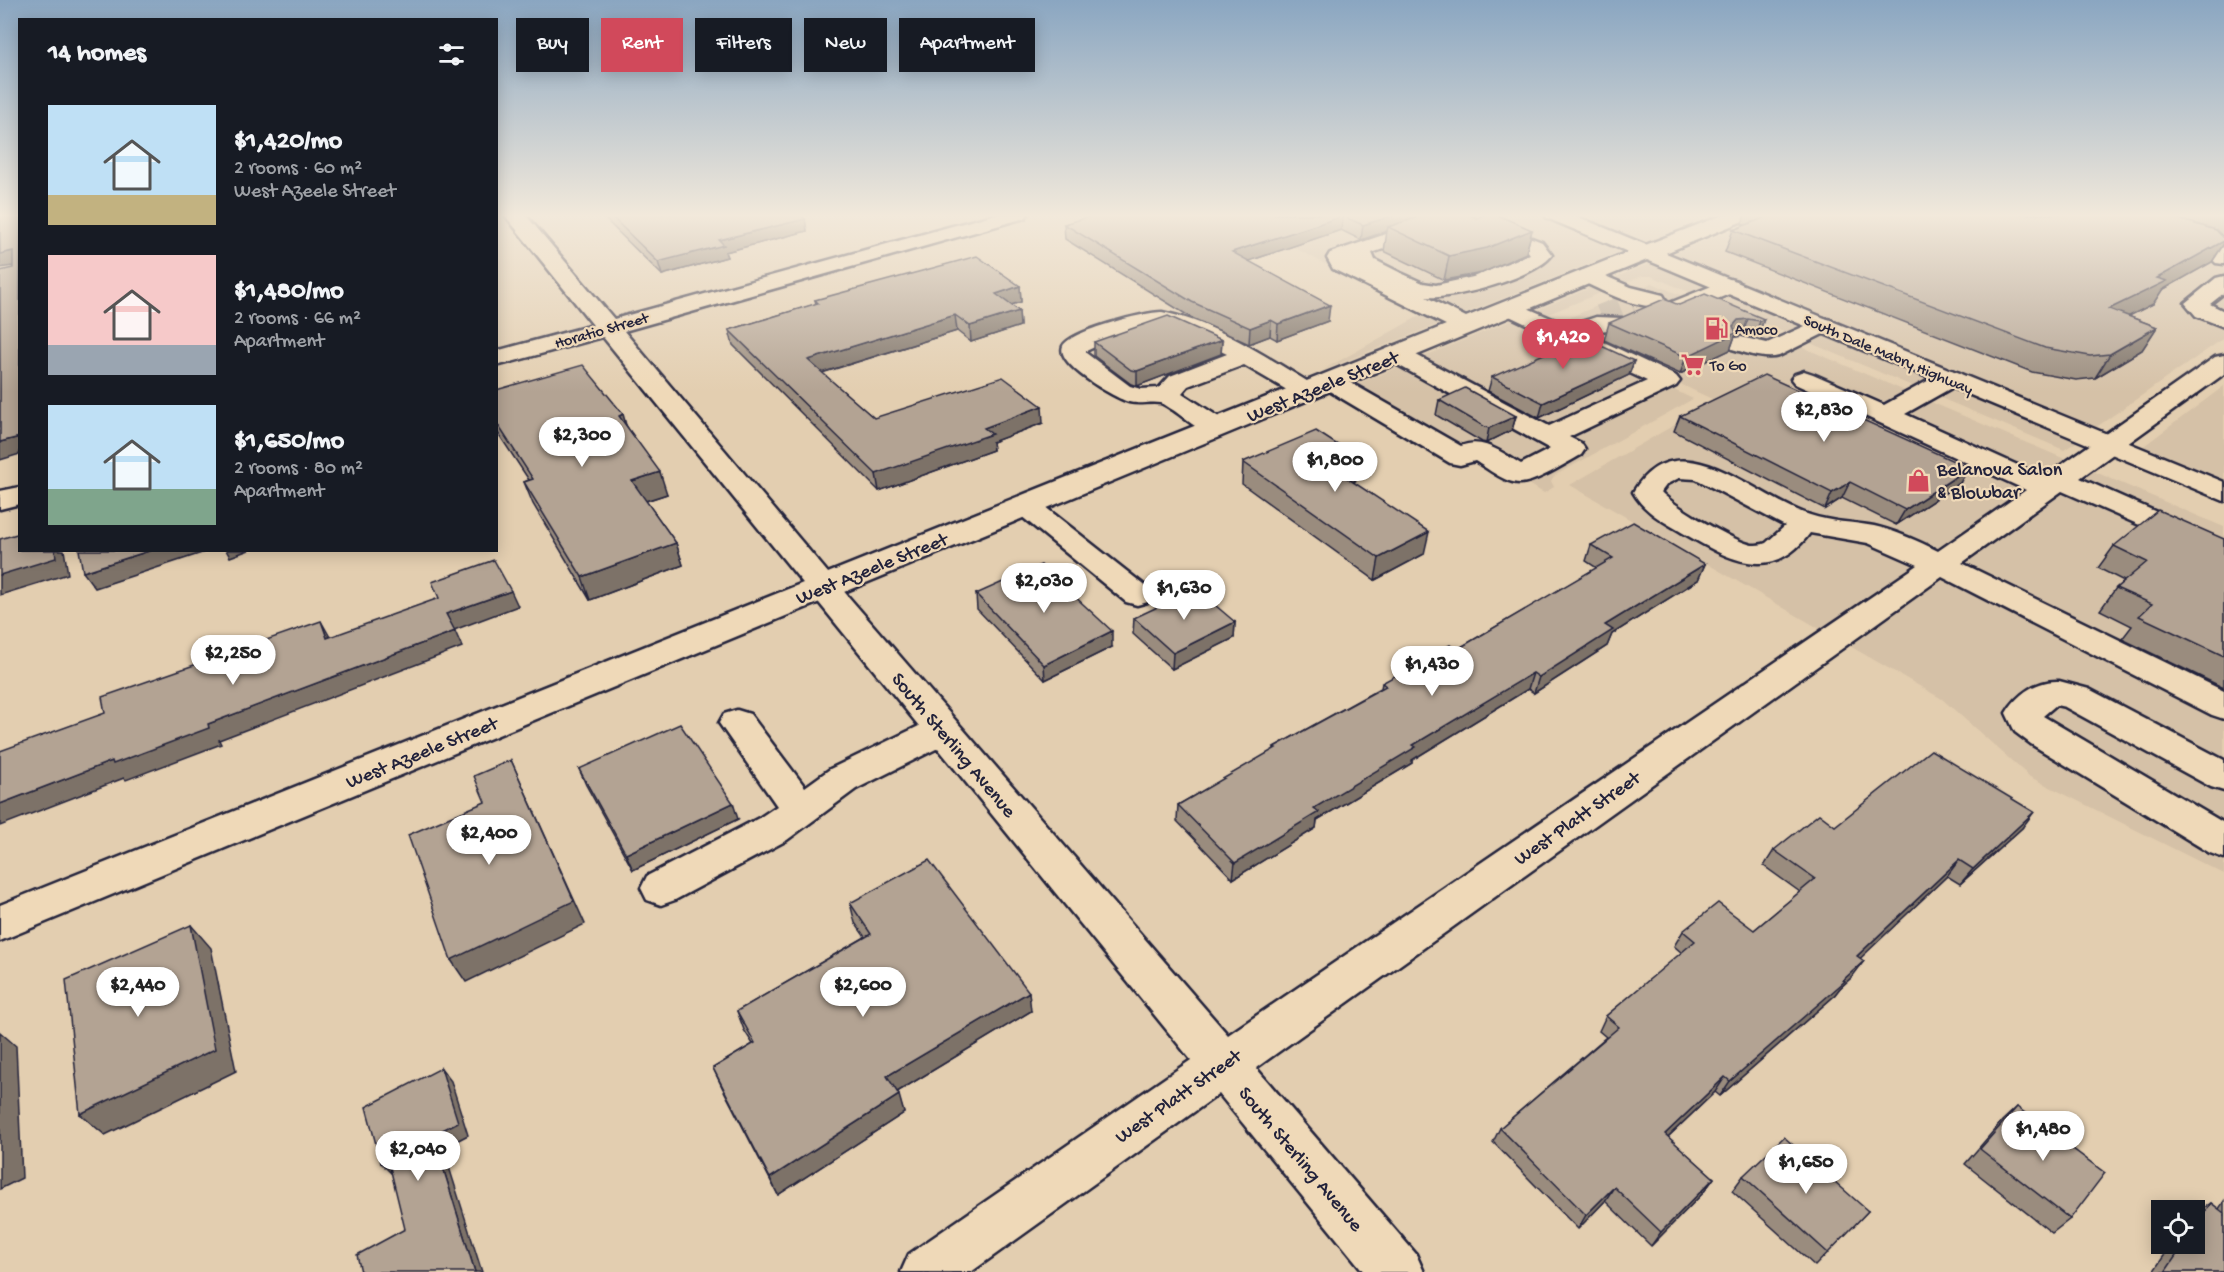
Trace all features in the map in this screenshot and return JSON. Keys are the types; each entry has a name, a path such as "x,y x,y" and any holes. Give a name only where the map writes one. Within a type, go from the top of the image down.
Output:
{"street":[{"name":"South Sterling Avenue","path":"563,273 823,587 1398,1272"},
{"name":"Horatio Street","path":"498,358 803,273"},
{"path":"1360,273 1466,326"},
{"path":"1409,273 1452,290 1498,273"},
{"name":"West Azeele Street","path":"0,923 1595,273"},
{"name":"South Dale Mabry Highway","path":"1699,273 2224,492"},
{"path":"1589,276 1664,309 1729,286"},
{"path":"2224,283 2196,303 2204,311 2224,320"},
{"path":"1511,308 1667,381 1547,437"},
{"path":"1216,427 1167,395 1139,397 1121,391 1079,360 1074,354 1074,347 1137,322 1161,319 1192,326 1306,391"},
{"path":"1569,335 1603,321"},
{"path":"1752,343 1770,351 1823,325"},
{"path":"1330,381 1460,457 1476,450 1520,475 1571,450 1396,354"},
{"path":"1167,395 1179,381 1245,356"},
{"name":"West Platt Street","path":"927,1272 2224,362"},
{"path":"1884,415 1951,378"},
{"path":"1804,379 1884,415 2224,553"},
{"path":"0,500 18,496"},
{"path":"1025,505 1137,595"},
{"path":"1802,524 1874,535 1940,563 2224,706"},
{"path":"2224,777 2077,698 2060,692 2047,693 2024,713 2028,723 2044,735 2224,842"},
{"path":"737,723 800,809"},
{"path":"661,888 773,829 843,779 943,730"}],"shaded area":[{"path":"1343,273 1565,273 1323,370 1421,315"},
{"path":"1625,273 1680,273 2078,441 2064,450 1651,276 1642,276 1541,317 1545,328 1693,399 1554,476 1551,481 1554,487 1544,493 1352,386"},
{"path":"1719,273 2224,273 2224,338 2095,428"},
{"path":"1652,283 2224,527 2224,874 2030,777 1942,699 1570,485 1716,401 1554,324"},
{"path":"2224,386 2224,482 2141,448"}],"building":[{"path":"0,273 18,273 18,438 0,442"},
{"path":"913,273 1002,273 1020,286 996,294 1019,311 970,326 955,315 808,360 874,418 1003,377 1042,406 984,428 992,434 876,474 729,330 818,303 815,300"},
{"path":"1145,273 1271,273 1330,305 1278,324 1271,320 1250,328 1192,302"},
{"path":"1848,273 2165,273 2157,278 2167,281 2109,309 2157,327 2110,354 2090,356 2045,348"},
{"path":"1705,294 1764,319 1760,321 1738,320 1733,326 1736,333 1686,357 1609,323 1664,299 1679,305"},
{"path":"1168,316 1222,340 1137,371 1131,370 1094,342"},
{"path":"1582,337 1634,361 1543,403 1492,377"},
{"path":"583,365 623,414 619,416 660,472 632,481 676,543 582,577 524,482 533,479 498,425 498,389"},
{"path":"1764,375 1969,468 1905,510 1850,482 1832,493 1680,416"},
{"path":"1465,388 1516,416 1489,428 1439,400"},
{"path":"1316,431 1359,459 1335,470 1429,532 1379,558 1243,462"},
{"path":"2158,510 2224,539 2224,656 2139,616 2152,604 2116,588 2147,562 2114,546"},
{"path":"1633,522 1705,564 1605,625 1613,630 1539,677 1533,673 1413,745 1416,747 1314,808 1319,812 1235,863 1178,805 1276,748 1274,747 1386,686 1382,683 1450,645 1456,650 1613,558 1591,545"},
{"path":"18,534 18,552 55,552 56,558 0,575 0,539"},
{"path":"79,552 146,552 83,572"},
{"path":"494,560 511,591 446,614 455,631 208,724 209,728 113,764 112,761 0,804 0,751 105,713 102,697 321,621 327,638 439,598 432,582"},
{"path":"1041,565 1112,631 1044,665 976,594"},
{"path":"1196,589 1235,622 1173,653 1134,618"},
{"path":"680,724 733,803 626,854 579,769"},
{"path":"1931,750 2034,812 1973,869 1959,860 1857,956 1864,961 1843,980 1845,981 1730,1081 1725,1077 1665,1134 1714,1178 1661,1232 1614,1187 1586,1215 1500,1128 1619,1027 1606,1016 1695,941 1683,931 1718,903 1754,930 1815,879 1774,850 1819,814 1835,826"},
{"path":"511,760 574,901 451,960 408,835 485,802 474,776"},
{"path":"929,860 1029,992 887,1076 899,1095 770,1178 713,1068 755,1043 737,1011 871,934 850,903"},
{"path":"191,925 215,1049 80,1114 66,980"},
{"path":"441,1068 458,1122 433,1135 475,1272 361,1272 357,1255 405,1229 388,1159 381,1163 366,1107"},
{"path":"2017,1107 2105,1173 2070,1219 1980,1149"},
{"path":"1784,1137 1868,1211 1828,1253 1743,1176"},
{"path":"2211,1203 2224,1213 2224,1272 2165,1272 2177,1254 2205,1254 2205,1212"}],"tunnel":[{"path":"1600,316 1632,303"}],"place":[{"name":"Amoco","path":"1717,328"},
{"name":"To Go","path":"1692,364"},
{"name":"Belanova Salon & Blowbar","path":"1919,480"}]}
